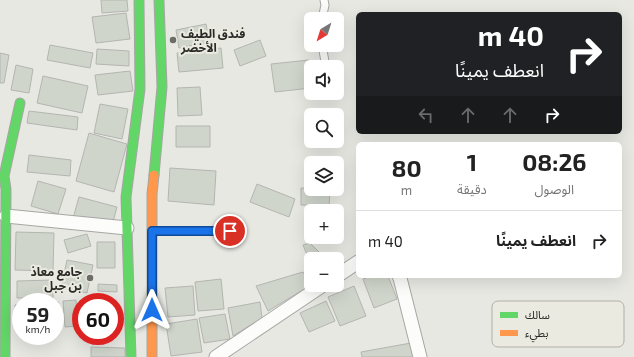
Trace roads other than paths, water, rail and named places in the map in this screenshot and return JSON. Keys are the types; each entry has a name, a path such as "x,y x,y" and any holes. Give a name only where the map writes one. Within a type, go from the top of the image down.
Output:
{"main road":[{"path":"131,357 126,197 140,89 139,0"},
{"path":"152,357 152,194 162,87 159,0"},
{"path":"5,357 6,189 2,175 20,103"}],"street":[{"path":"6,216 127,228"},
{"path":"344,271 356,263"},
{"path":"400,278 420,357"},
{"path":"216,357 313,292"}],"lane":[{"path":"324,0 325,5 324,12"},
{"path":"152,231 230,231"}],"place":[{"name":"فندق الطيف الأخضر","path":"173,40"},
{"name":"جامع معاذ بن جبل","path":"90,278"}]}
